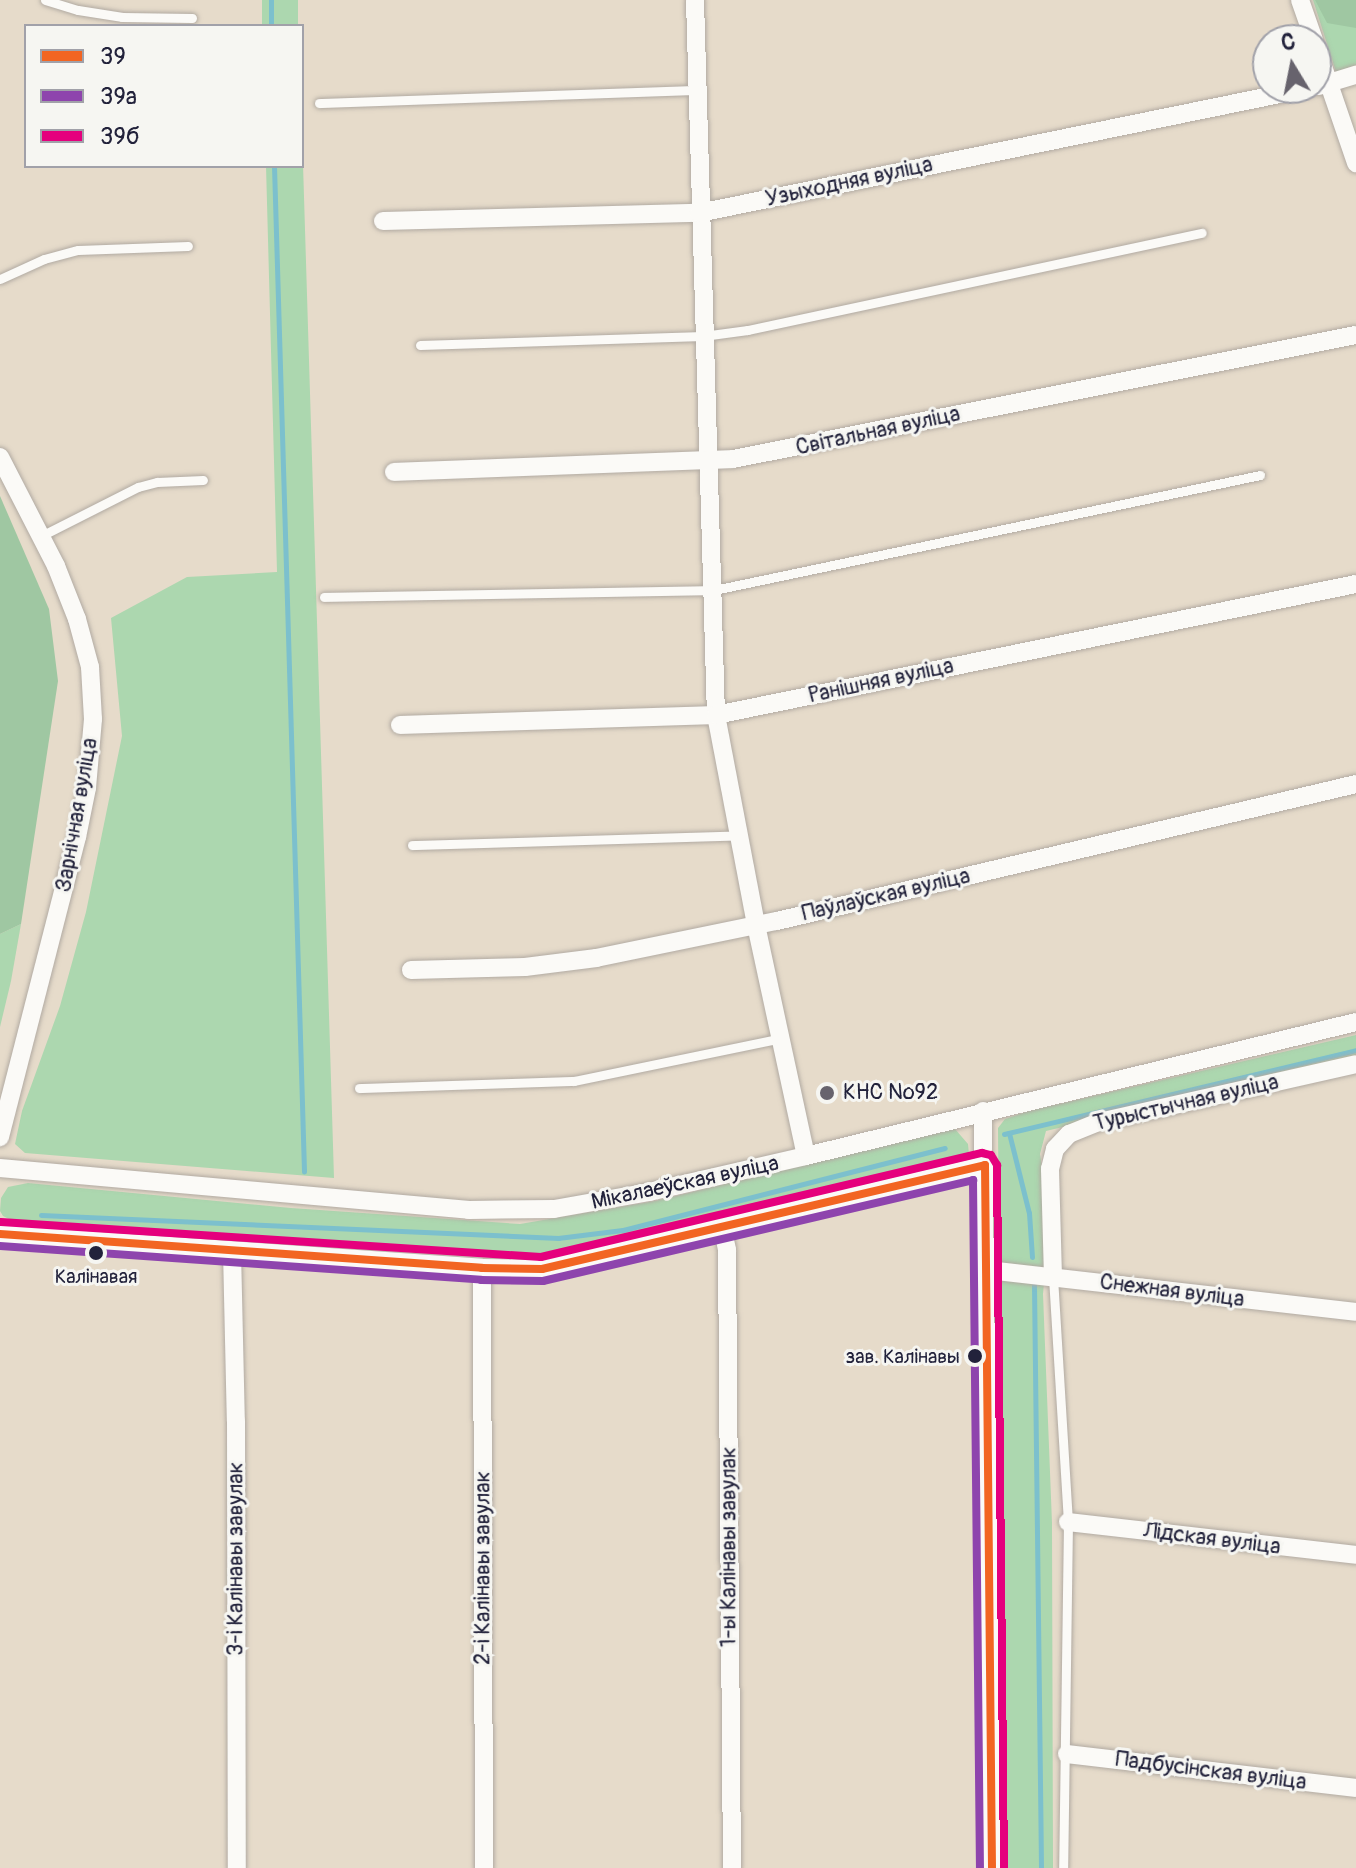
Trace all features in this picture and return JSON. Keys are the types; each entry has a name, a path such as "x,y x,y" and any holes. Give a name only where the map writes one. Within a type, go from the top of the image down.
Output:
{"street":[{"path":"695,0 716,715 756,925 806,1156"},
{"path":"1300,0 1308,24"},
{"path":"1332,82 1356,75"},
{"name":"Узыходняя вуліца","path":"383,221 699,213 1252,100"},
{"path":"1331,104 1356,163"},
{"name":"Світальная вуліца","path":"394,472 707,461 795,448 1356,335"},
{"name":"Зарнічная вуліца","path":"0,457 68,595 85,643 92,692 92,752 64,892 0,1137"},
{"name":"Ранішняя вуліца","path":"400,725 716,715 1356,584"},
{"name":"Паўлаўская вуліца","path":"411,970 571,962 756,925 1356,784"},
{"name":"Мікалаеўская вуліца","path":"0,1168 469,1210 524,1212 638,1195 1356,1022"},
{"name":"Турыстычная вуліца","path":"1053,1277 1050,1169 1055,1149 1069,1134 1099,1122 1356,1064"},
{"path":"983,1111 988,1270 992,1868"},
{"path":"0,1234 482,1268 542,1269 985,1165"},
{"name":"1-ы Калінавы завулак","path":"722,1226 727,1250 732,1868"},
{"name":"3-і Калінавы завулак","path":"232,1251 236,1421 237,1868"},
{"name":"2-і Калінавы завулак","path":"482,1268 484,1868"},
{"name":"Снежная вуліца","path":"988,1270 1356,1312"},
{"name":"Лідская вуліца","path":"1068,1522 1356,1555"},
{"name":"Падбусінская вуліца","path":"1067,1754 1356,1788"}],"lane":[{"path":"45,0 78,10 122,17 192,18"},
{"path":"319,103 697,90"},
{"path":"420,345 703,336 771,326 1202,233"},
{"path":"0,279 44,259 78,250 188,246"},
{"path":"324,597 714,590 1260,475"},
{"path":"41,536 138,487 157,482 203,480"},
{"path":"412,845 740,835"},
{"path":"359,1088 574,1081 781,1038"},
{"path":"1053,1277 1068,1522 1063,1868"}],"green space":[{"path":"262,0 298,0 298,24 262,24"},
{"path":"1313,0 1356,0 1356,65 1336,72 1332,59 1332,24 1321,24"},
{"path":"1315,0 1356,0 1356,28 1327,23"},
{"path":"266,168 303,168 334,1178 25,1153 15,1144 22,1111 60,1006 86,912 122,736 111,618 187,577 277,572"},
{"path":"0,496 49,609 58,681 21,924 0,934"},
{"path":"21,924 11,981 0,1027 0,934"},
{"path":"1356,1035 1356,1057 1046,1131 1040,1154 1050,1221 1043,1294 1052,1523 1053,1868 1004,1868 998,1128 1005,1119 1029,1111"},
{"path":"955,1129 968,1144 969,1154 955,1159 587,1250 531,1258 15,1222 0,1211 1,1198 8,1187 28,1183 291,1208 520,1224 655,1201"}],"waterway":[{"path":"271,0 271,24"},
{"path":"274,168 304,1172"},
{"path":"1004,1134 1356,1050"},
{"path":"1009,1133 1029,1213 1032,1257"},
{"path":"41,1215 558,1238 623,1230 945,1148"},
{"path":"1034,1285 1041,1868"}],"transit line":[{"name":"39б","path":"1,1222 541,1257 982,1153 991,1155 997,1165 1004,1868"},
{"name":"39","path":"0,1234 482,1268 542,1269 985,1165 992,1868"},
{"name":"39а","path":"0,1246 481,1280 543,1281 973,1180 980,1868"}],"place":[{"name":"КНС №92","path":"827,1093"},
{"name":"Калінавая","path":"96,1253"},
{"name":"зав. Калінавы","path":"975,1356"}]}
